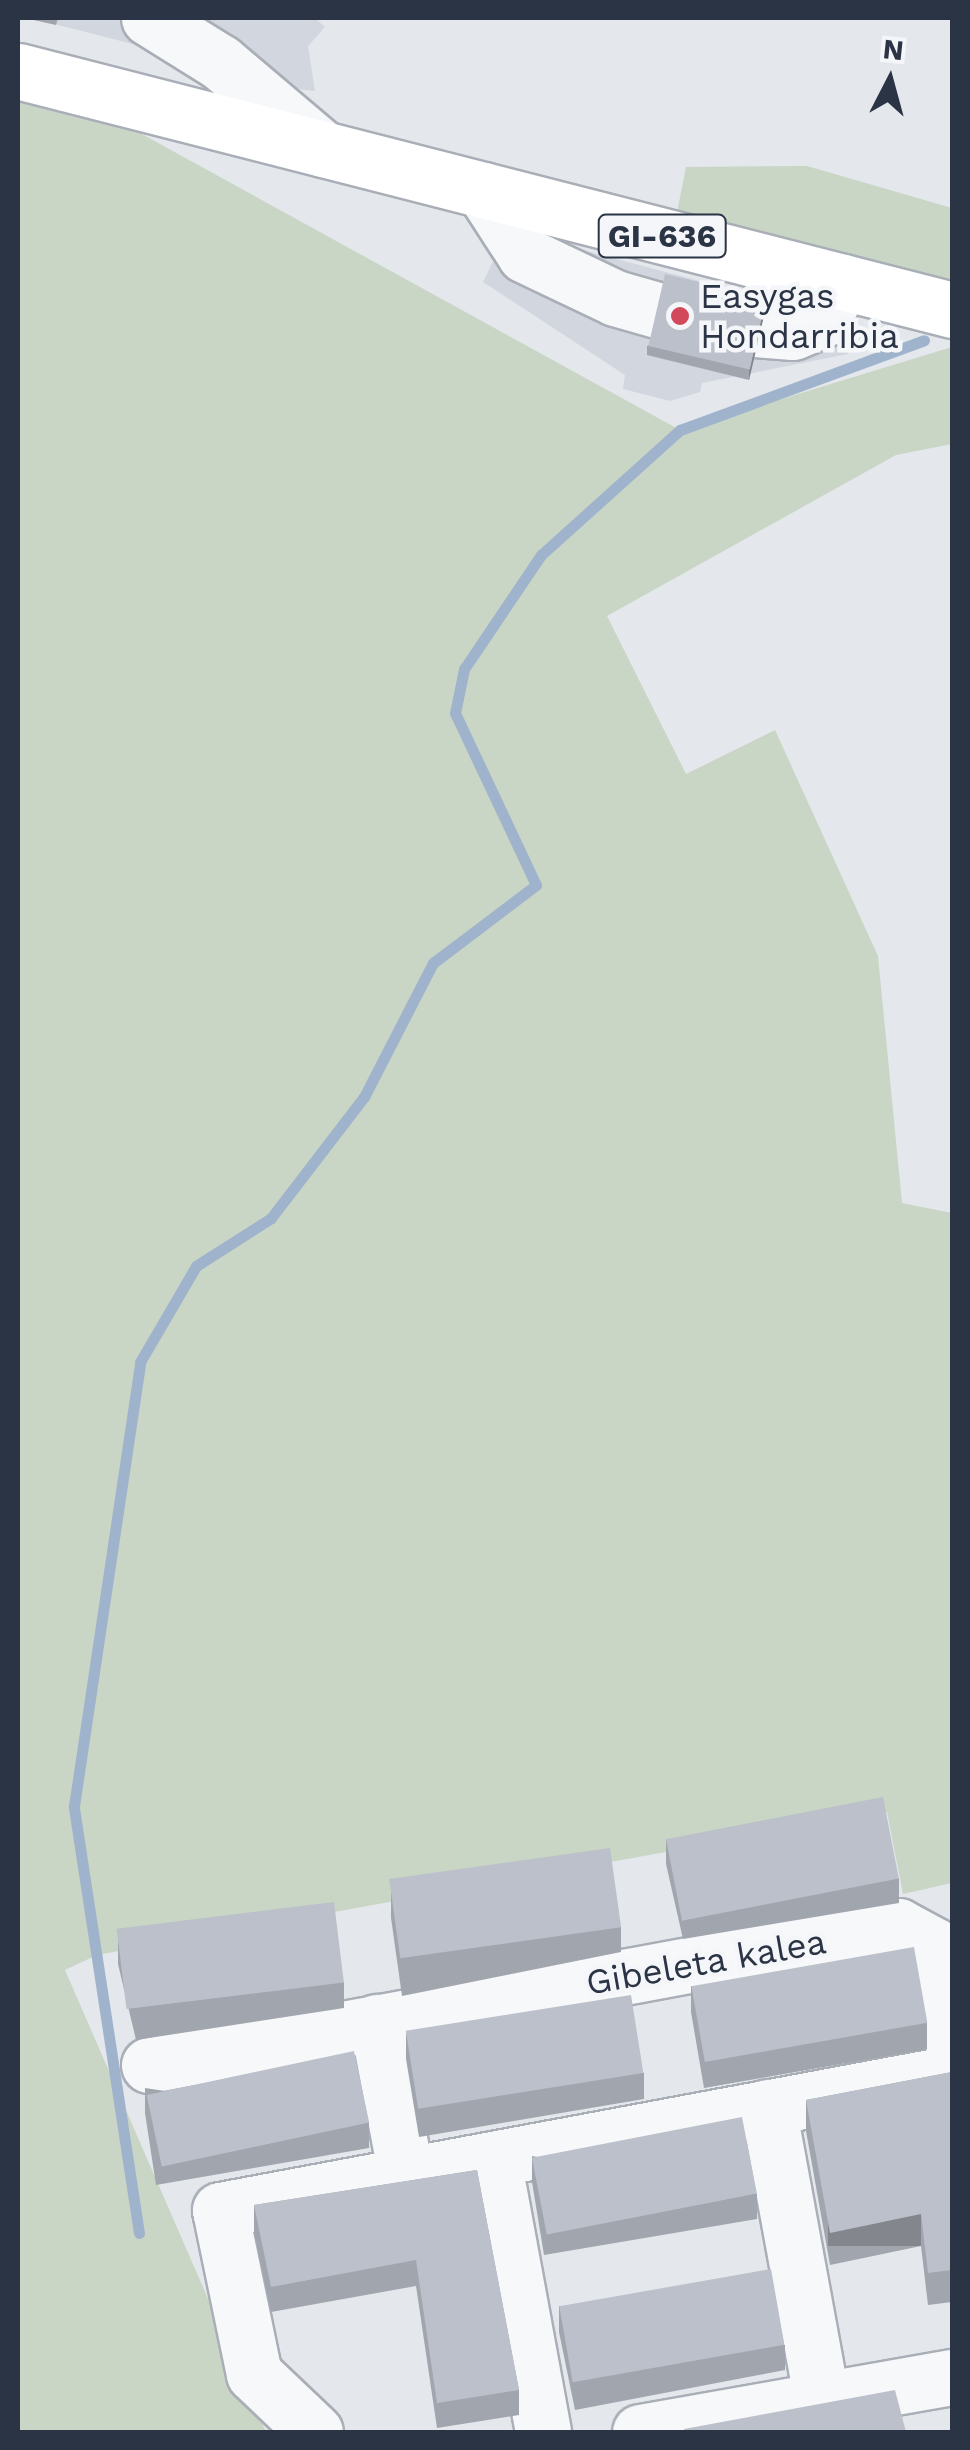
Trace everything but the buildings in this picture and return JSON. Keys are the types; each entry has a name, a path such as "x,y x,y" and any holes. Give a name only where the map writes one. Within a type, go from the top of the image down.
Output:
{"main road":[{"name":"GI-636","path":"18,72 952,310"}],"street":[{"path":"149,18 220,62 323,150"},
{"path":"483,190 525,255 616,298 713,326 794,332 823,319 842,282"},
{"name":"Gibeleta kalea","path":"149,2065 898,1926 935,1946 952,2040"},
{"path":"377,2022 406,2175"},
{"path":"315,2432 254,2374 220,2210 952,2073"},
{"path":"768,2107 822,2400"},
{"path":"492,2159 543,2432"},
{"path":"646,2432 952,2377"}],"shaded area":[{"path":"31,18 315,18 325,27 308,46 315,91 219,79 164,52"},
{"name":"Easygas Hondarribia","path":"575,248 862,327 848,354 702,383 700,392 670,401 623,389 625,375 483,282 498,251"}],"green space":[{"path":"18,66 680,430 952,347 952,444 896,455 607,616 686,774 775,730 878,956 902,1203 952,1213 952,1883 903,1894 887,1812 97,1955 65,1970 266,2432 18,2432"},
{"path":"807,166 952,208 952,310 672,238 686,167"}],"waterway":[{"path":"139,2233 74,1806 140,1362 196,1266 271,1218 364,1097 433,963 536,885 455,713 464,669 541,555 680,430 924,340"}],"place":[{"name":"Easygas Hondarribia","path":"680,316"}]}
